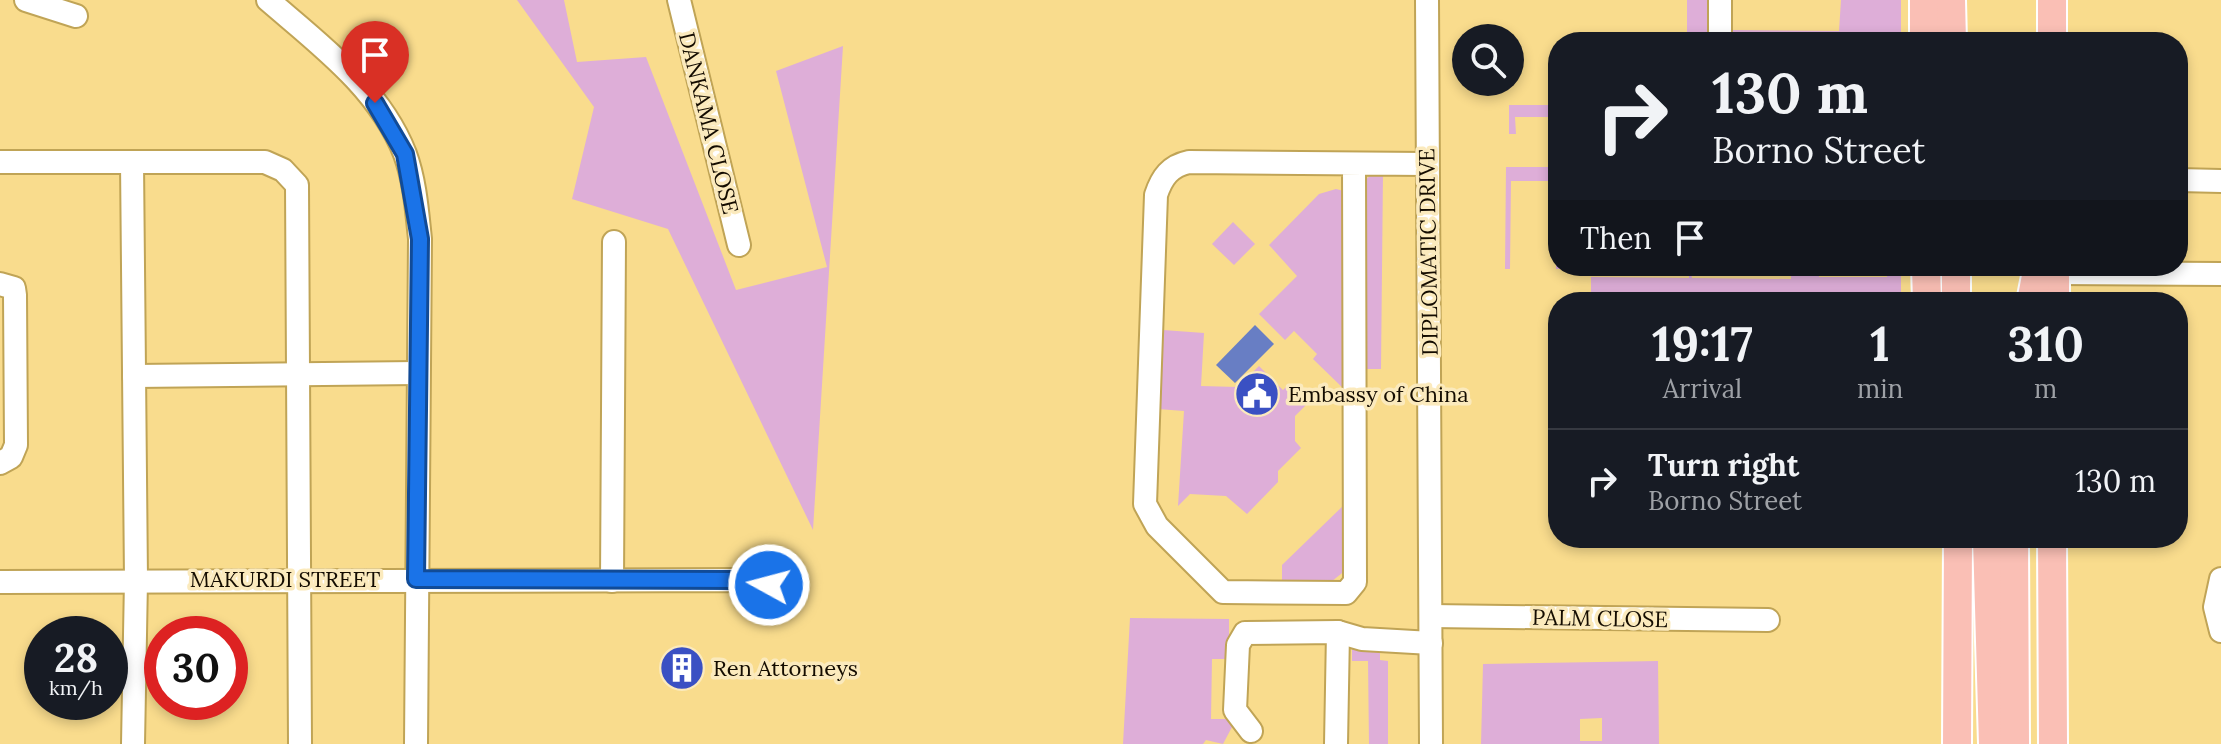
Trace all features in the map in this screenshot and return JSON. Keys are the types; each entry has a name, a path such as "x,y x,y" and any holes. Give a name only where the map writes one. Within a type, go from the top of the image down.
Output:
{"main road":[{"path":"1924,0 1924,32"},
{"path":"1951,0 1952,32"},
{"path":"2052,0 2052,32"},
{"path":"1957,548 1957,744"},
{"path":"1987,548 1993,744"},
{"path":"2014,548 2015,744"},
{"path":"2052,548 2053,744"}],"street":[{"path":"26,0 76,16"},
{"path":"268,0 364,87 405,154 420,239 416,744"},
{"name":"DANKAMA CLOSE","path":"679,0 739,245"},
{"name":"DIPLOMATIC DRIVE","path":"1427,0 1431,744"},
{"path":"1720,0 1720,32"},
{"path":"0,162 265,162 283,170 297,185 300,744"},
{"path":"132,162 136,580 133,744"},
{"path":"1354,164 1355,582 1346,593 1223,592 1157,526 1145,504 1156,195 1167,173 1176,165 1189,162 1426,164"},
{"path":"2188,180 2221,181"},
{"path":"612,581 614,242"},
{"path":"2188,272 2221,274"},
{"path":"0,284 14,288 15,295 16,445 11,457 0,463"},
{"path":"134,376 417,373"},
{"path":"2221,579 2215,607 2221,631"},
{"name":"MAKURDI STREET","path":"0,582 742,580 769,585"},
{"name":"PALM CLOSE","path":"1431,616 1768,620"},
{"path":"1336,744 1338,632"},
{"path":"1251,731 1235,710 1238,645 1245,633 1338,632 1362,639 1431,643"}],"shaded area":[{"path":"517,0 564,0 577,62 646,57 736,290 827,267 776,71 843,46 813,530 668,229 572,199 594,107"},
{"path":"1687,0 1708,0 1708,32 1687,32"},
{"path":"1841,0 1901,0 1901,32 1733,30 1839,31"},
{"path":"1509,105 1548,105 1548,117 1515,117 1516,134 1509,134"},
{"path":"1506,167 1548,167 1548,181 1511,181 1510,269 1505,269"},
{"path":"1374,172 1383,172 1381,369 1359,369 1360,185"},
{"path":"1336,189 1344,191 1347,392 1313,359 1317,354 1294,331 1285,340 1259,314 1297,276 1269,245 1319,194"},
{"path":"1233,222 1255,244 1234,265 1212,244"},
{"path":"1901,276 1901,292 1591,292 1591,277"},
{"path":"1163,330 1204,333 1201,386 1238,387 1259,366 1283,390 1288,385 1307,404 1295,416 1295,441 1301,448 1278,471 1278,482 1247,514 1226,496 1190,494 1178,506 1184,411 1158,409"},
{"path":"1346,503 1346,570 1327,585 1282,585 1282,565"},
{"path":"1130,618 1229,619 1229,659 1212,659 1211,719 1227,719 1232,727 1223,744 1206,740 1203,744 1123,744"},
{"path":"1352,649 1380,649 1380,660 1388,661 1388,744 1369,744 1368,661 1352,661"},
{"path":"1658,661 1659,744 1481,744 1483,664","holes":["1602,718 1602,741 1580,741 1580,719"]}],"water":[{"path":"1255,325 1274,344 1235,383 1216,365"}],"place":[{"name":"Embassy of China","path":"1257,394"},
{"name":"Ren Attorneys","path":"682,668"}],"route":[{"path":"375,103 405,154 420,239 416,579 742,580 769,585"}]}
